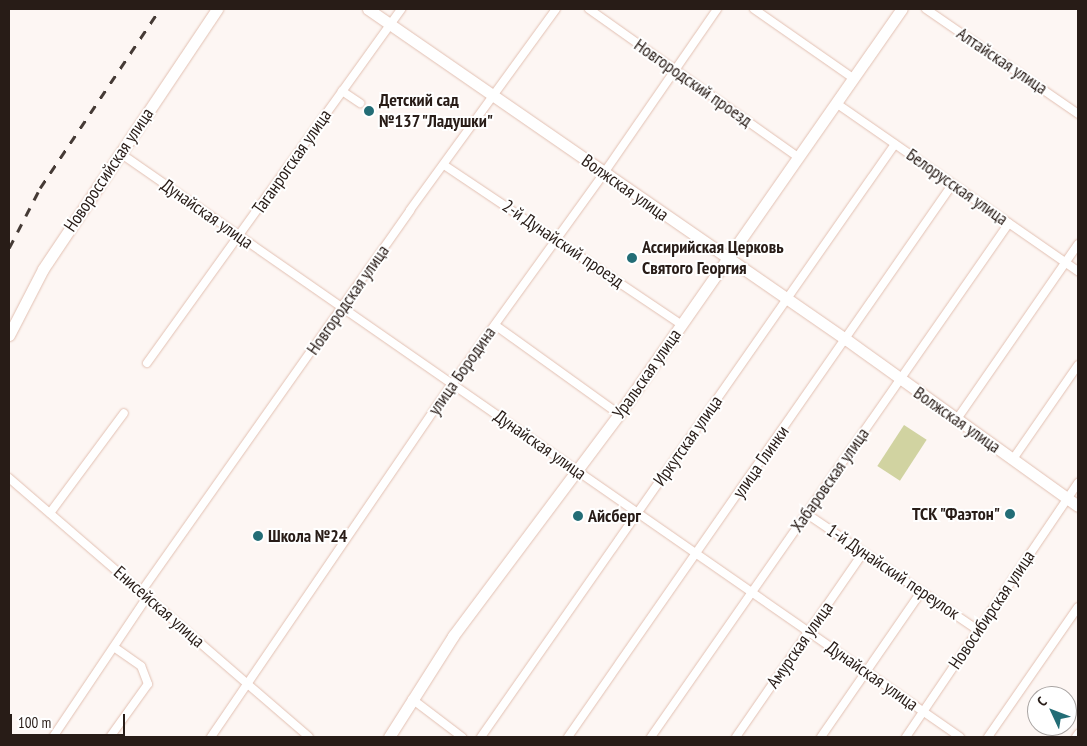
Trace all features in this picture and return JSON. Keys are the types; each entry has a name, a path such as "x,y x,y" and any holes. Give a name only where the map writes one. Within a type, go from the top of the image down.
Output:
{"main road":[{"name":"Новороссийская улица","path":"9,335 43,269 217,9"},
{"name":"Волжская улица","path":"368,9 847,340 900,380 1078,506"},
{"name":"Уральская улица","path":"389,737 453,636 619,414 902,9"}],"street":[{"name":"Таганрогская улица","path":"147,363 240,236 401,9"},
{"name":"Новгородская улица","path":"53,737 115,648 144,594 342,308 556,9"},
{"name":"Новгородский проезд","path":"588,9 798,157"},
{"name":"улица Бородина","path":"211,737 452,384 604,173 717,9"},
{"path":"754,9 854,78"},
{"name":"Алтайская улица","path":"926,9 1078,114"},
{"path":"342,91 360,103"},
{"name":"Белорусская улица","path":"836,103 952,185 1078,270"},
{"name":"Иркутская улица","path":"481,737 895,144"},
{"name":"Дунайская улица","path":"120,153 960,737"},
{"name":"2-й Дунайский проезд","path":"444,165 681,324"},
{"name":"улица Глинки","path":"568,737 847,340 952,185"},
{"name":"Хабаровская улица","path":"651,737 1009,223"},
{"path":"957,419 1078,244"},
{"path":"495,324 619,414"},
{"path":"1013,459 1078,365"},
{"path":"50,513 124,413"},
{"name":"Енисейская улица","path":"9,478 309,737"},
{"name":"Новосибирская улица","path":"906,737 1078,484"},
{"name":"1-й Дунайский переулок","path":"807,514 979,631"},
{"name":"Амурская улица","path":"736,737 863,553"},
{"path":"821,737 921,592"},
{"path":"988,737 1078,607"},
{"path":"110,737 148,684 141,666 115,648"},
{"path":"412,699 462,737"}],"green space":[{"path":"904,425 927,440 900,481 877,466"}],"railway":[{"path":"9,248 40,188 160,9"}],"place":[{"name":"Детский сад №137 \"Ладушки\"","path":"369,111"},
{"name":"Ассирийская Церковь Святого Георгия","path":"632,258"},
{"name":"ТСК \"Фаэтон\"","path":"1010,514"},
{"name":"Айсберг","path":"578,516"},
{"name":"Школа №24","path":"258,536"}]}
